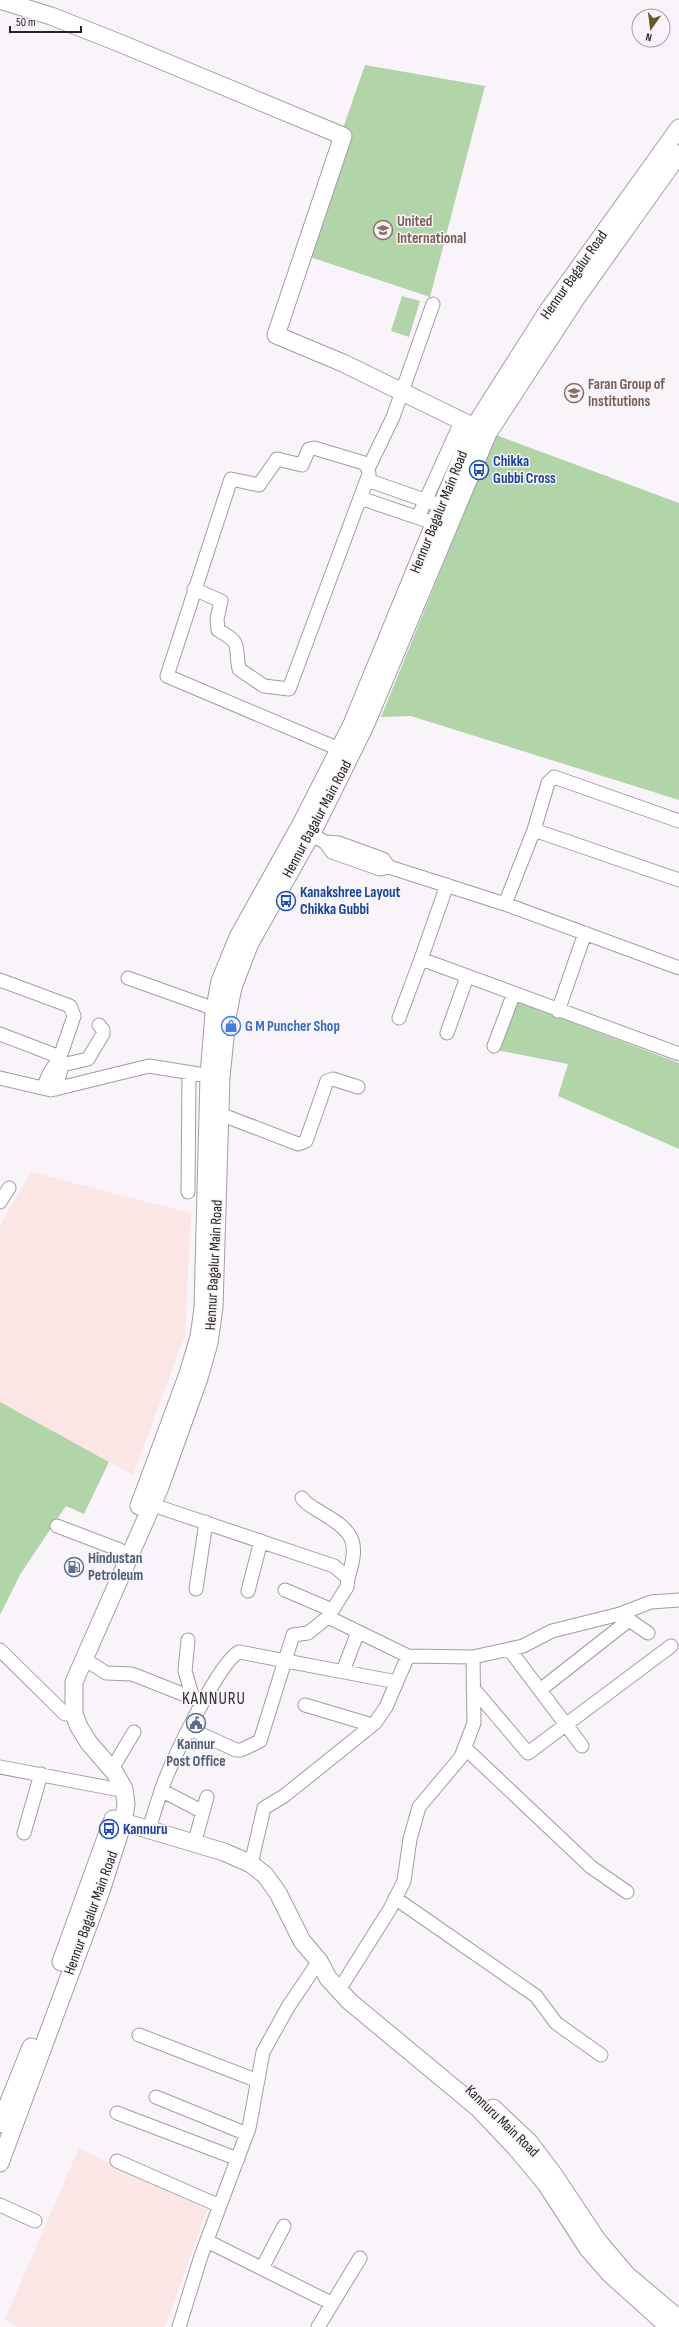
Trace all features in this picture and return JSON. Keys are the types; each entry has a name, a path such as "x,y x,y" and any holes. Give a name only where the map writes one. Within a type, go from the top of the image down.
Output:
{"main road":[{"path":"0,0 51,16 117,42 343,136 276,335 343,363 474,427"},
{"name":"Hennur Bagalur Road","path":"474,427 547,312 679,128"},
{"name":"Hennur Bagalur Road","path":"474,427 577,297 679,154"},
{"name":"Hennur Bagalur Main Road","path":"0,2124 38,2030 118,1820 126,1804 124,1789 112,1769 89,1743 70,1714 74,1682 114,1577 120,1550 147,1502 199,1337 203,1308 215,1077 215,1009 220,981 238,937 311,835 339,749 352,724 474,427"},
{"name":"Hennur Bagalur Main Road","path":"0,2163 101,1891 118,1820 115,1789 106,1773 81,1743 64,1695 67,1679 147,1502 199,1378 209,1343 216,1269 220,1114 215,1077 233,987 250,943 311,835 365,726 474,427"},
{"path":"118,1820 195,1842 251,1864 265,1875 278,1893 302,1941 319,1961 328,1978 349,2001 478,2108 516,2148 546,2184 588,2248 610,2274 670,2324"},
{"name":"Kannuru Main Road","path":"319,1961 482,2098 529,2142 554,2175 598,2241 670,2324"}],"street":[{"path":"194,589 221,601 217,626 218,630 234,640 238,648 239,669 264,686 289,689 368,475 402,392 433,304"},
{"path":"418,517 426,500 474,427"},
{"path":"339,749 167,676 194,589 231,479 258,485 277,459 302,465 309,449 314,448 364,463 368,475 441,507"},
{"path":"360,498 418,517 434,524"},
{"path":"505,904 534,830 548,783 554,776 679,821"},
{"path":"534,830 679,880"},
{"path":"311,835 339,843 383,859 389,867 505,904 679,968"},
{"path":"399,1018 447,885"},
{"path":"558,1011 585,933"},
{"path":"421,959 514,993 558,1011 679,1054"},
{"path":"447,1033 467,976"},
{"path":"128,978 215,1009"},
{"path":"0,980 72,1008 74,1020 61,1061 49,1074 50,1088"},
{"path":"494,1046 514,993"},
{"path":"0,1034 61,1061 88,1059 104,1034 99,1025"},
{"path":"0,1078 50,1088 149,1066 189,1074 215,1077"},
{"path":"188,1192 189,1074"},
{"path":"220,1114 298,1144 306,1141 327,1081 333,1079 358,1087"},
{"path":"0,1202 9,1188"},
{"path":"190,1729 236,1750 241,1750 260,1741 293,1635 308,1632 330,1613 346,1587 354,1561 353,1543 349,1532 340,1524 306,1504 302,1498"},
{"path":"147,1502 334,1566 348,1578"},
{"path":"196,1589 206,1522"},
{"path":"57,1526 120,1550"},
{"path":"248,1591 261,1541"},
{"path":"285,1590 330,1613 358,1632 408,1656 473,1657 523,1646 552,1631 624,1618 648,1633"},
{"path":"540,1690 624,1618 652,1602 679,1600"},
{"path":"343,1671 358,1632"},
{"path":"188,1640 184,1671 198,1700"},
{"path":"474,1688 528,1753 671,1646"},
{"path":"509,1649 582,1746"},
{"path":"0,1651 70,1714"},
{"path":"148,1829 162,1790 190,1729 198,1700 219,1675 233,1655 239,1652 397,1682"},
{"path":"251,1864 264,1808 284,1796 372,1724 386,1706 408,1656"},
{"path":"344,1982 396,1898 404,1881 410,1839 419,1807 461,1758 465,1748 474,1723 473,1657"},
{"path":"83,1658 106,1673 132,1674 198,1700"},
{"path":"305,1705 372,1724"},
{"path":"112,1769 134,1732"},
{"path":"465,1748 591,1867 628,1892"},
{"path":"1,1770 41,1774 115,1789"},
{"path":"24,1833 41,1774"},
{"path":"162,1790 203,1812"},
{"path":"195,1842 207,1797"},
{"path":"396,1898 536,1996 556,2024 601,2055"},
{"path":"179,2327 206,2241 247,2134 263,2052 288,2007 319,1961"},
{"path":"139,2035 258,2081"},
{"path":"156,2097 247,2134"},
{"path":"117,2113 238,2159"},
{"path":"117,2161 220,2206"},
{"path":"0,2205 35,2221"},
{"path":"262,2268 284,2226"},
{"path":"206,2241 331,2303"},
{"path":"318,2327 331,2303 360,2258"}],"shaded area":[{"path":"31,1172 191,1213 185,1335 133,1475 0,1402 0,1225"},
{"path":"79,2148 207,2210 165,2327 17,2327 5,2319"}],"green space":[{"name":"United International","path":"365,65 485,86 430,297 310,257 342,131"},
{"path":"402,296 420,301 409,337 391,331"},
{"path":"496,435 679,503 679,800 411,716 381,717"},
{"path":"515,1001 679,1063 679,1149 558,1096 568,1064 496,1050"},
{"path":"0,1402 109,1462 84,1514 66,1506 21,1573 0,1615"}],"place":[{"name":"United International","path":"383,230"},
{"name":"Faran Group of Institutions","path":"574,393"},
{"name":"Chikka Gubbi Cross","path":"479,470"},
{"name":"Kanakshree Layout Chikka Gubbi","path":"286,901"},
{"name":"G M Puncher Shop","path":"231,1026"},
{"name":"Hindustan Petroleum","path":"74,1567"},
{"name":"Kannur Post Office","path":"196,1723"},
{"name":"Kannuru","path":"109,1829"}],"district":[{"name":"KANNURU","path":"214,1699"}]}
